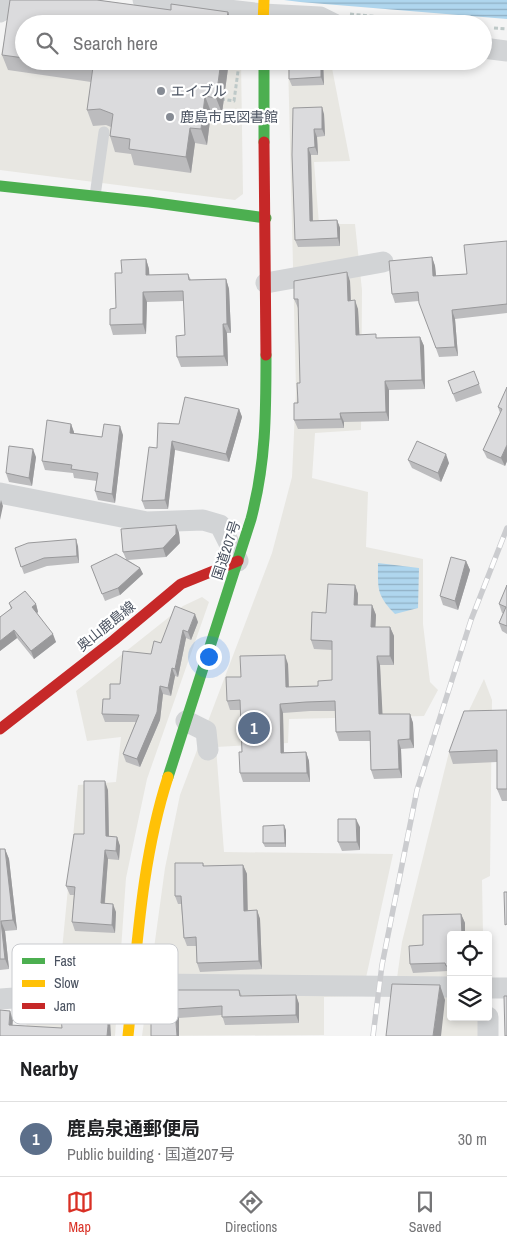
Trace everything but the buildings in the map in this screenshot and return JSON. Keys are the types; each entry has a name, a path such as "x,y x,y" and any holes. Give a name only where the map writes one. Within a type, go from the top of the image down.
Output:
{"main road":[{"name":"国道207号","path":"139,944 144,880 162,795 238,561 260,484 266,433 264,70"},
{"path":"0,186 266,218"},
{"name":"奥山鹿島線","path":"0,729 114,640 180,584 238,561"}],"street":[{"path":"0,12 6,0"},
{"path":"143,0 292,15"},
{"path":"492,49 507,51"},
{"path":"266,283 383,262"},
{"path":"0,493 147,522 203,520 220,525 238,561"},
{"path":"186,722 206,731 208,750"},
{"path":"178,984 447,987"},
{"path":"492,988 507,988"},
{"path":"488,1021 488,1036"}],"lane":[{"path":"95,196 104,132"}],"path":[{"path":"347,15 361,15"},
{"path":"215,99 234,101 239,70"}],"shaded area":[{"path":"12,8 17,15 15,15 15,70 241,70 243,194 235,200 0,170 0,58"},
{"path":"288,70 332,70 350,161 314,162 319,224 355,224 362,290 361,430 315,433 312,478 368,492 366,547 423,559 423,624 430,682 438,690 424,716 289,719 288,743 216,747 224,852 393,854 362,996 324,997 324,1035 142,1036 144,1024 178,1024 178,944 155,944 165,868 180,795 272,553 292,477 296,389"},
{"path":"202,597 209,602 147,779 126,878 121,944 63,944 78,785 116,782 121,737 87,741 76,691 183,606"},
{"path":"484,679 492,700 490,876 482,880 483,931 447,931 447,1021 485,1021 485,1036 389,1036 402,942 449,752"},
{"path":"27,1024 116,1024 115,1036 26,1036"}],"water":[{"path":"284,0 507,0 507,19 492,18 492,15 458,15"},
{"path":"378,563 419,568 418,608 395,614 384,602 379,591"}],"railway":[{"path":"373,1036 382,965 417,790 471,620 507,528"}],"traffic: fast":[{"path":"264,70 264,142"},
{"path":"0,186 149,202 266,218"},
{"path":"168,777 251,519 256,498 264,438 266,355"}],"traffic: slow":[{"path":"263,15 264,0"},
{"path":"136,944 152,840 168,777"},
{"path":"128,1036 129,1024"}],"traffic: jam":[{"path":"264,142 266,355"},
{"path":"0,729 114,640 181,584 238,561"}],"place":[{"name":"エイブル","path":"161,91"},
{"name":"鹿島市民図書館","path":"170,117"},
{"name":"鹿島泉通郵便局","path":"254,728"}]}
